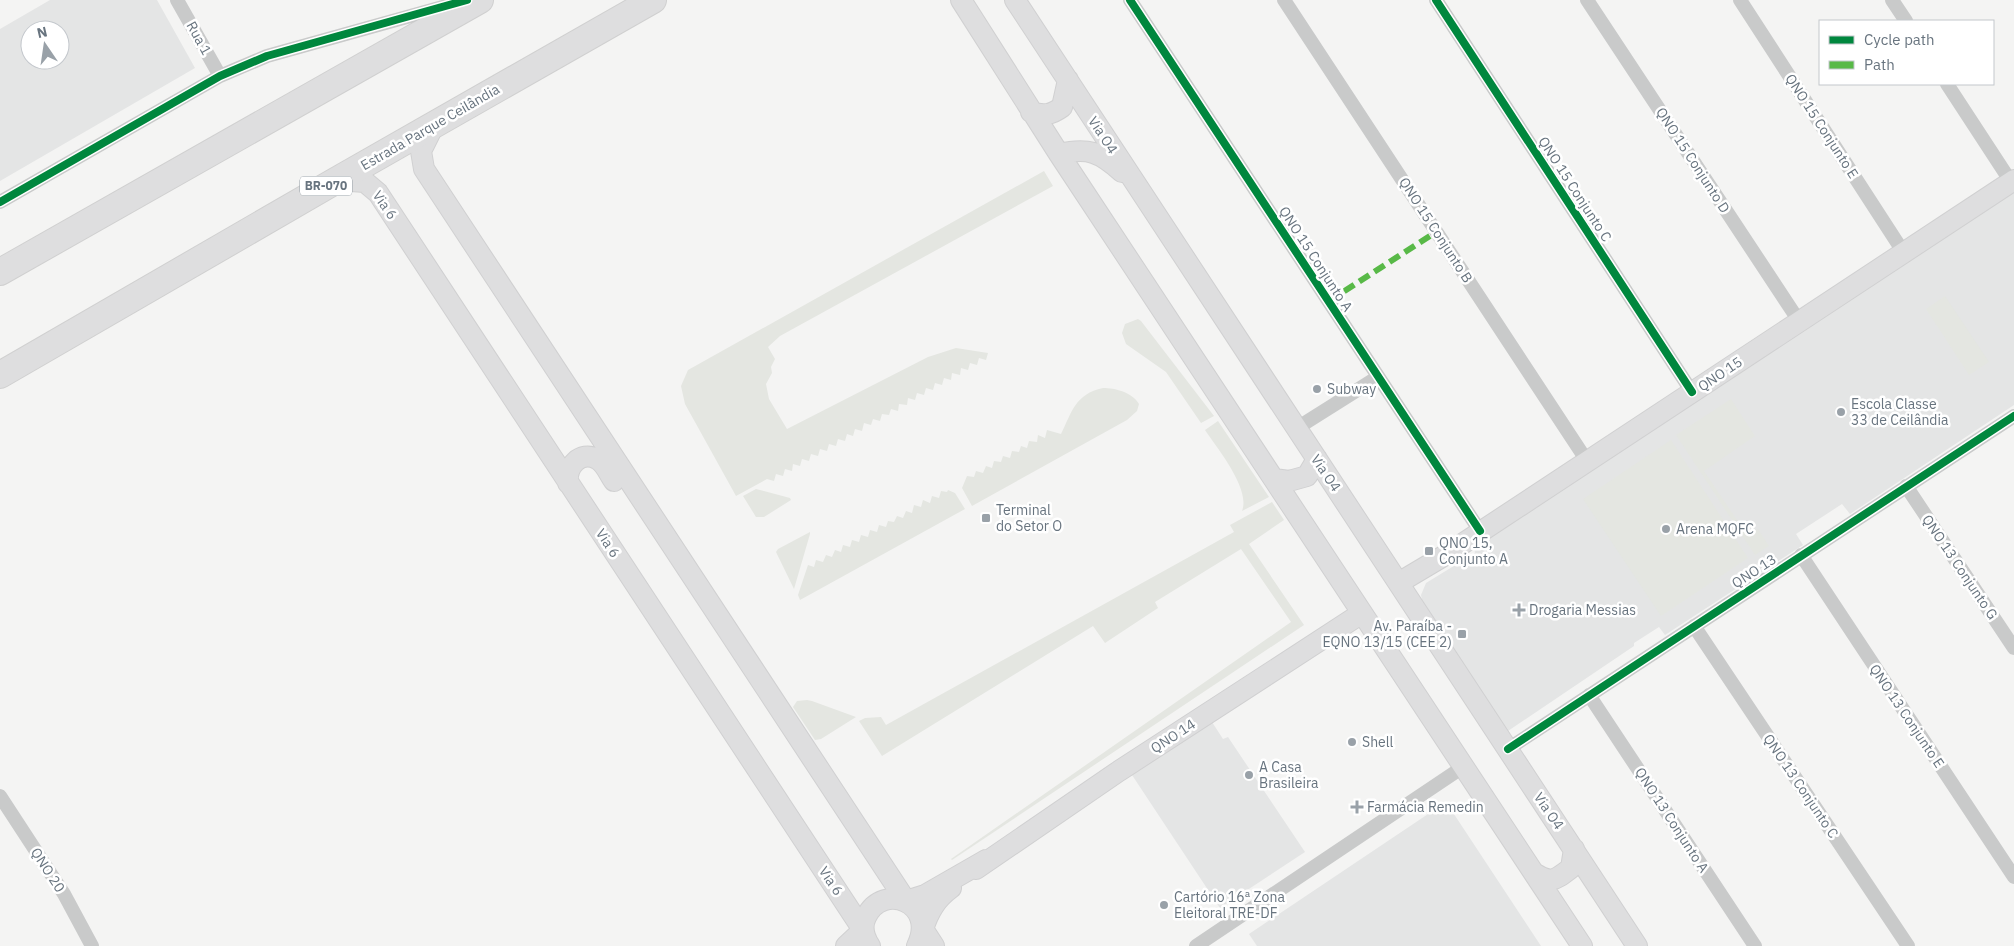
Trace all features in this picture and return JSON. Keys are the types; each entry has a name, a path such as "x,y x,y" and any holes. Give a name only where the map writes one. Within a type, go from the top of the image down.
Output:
{"highway":[{"path":"0,272 480,0"},
{"name":"Estrada Parque Ceilândia","path":"0,376 337,180 653,0"}],"main road":[{"path":"961,0 1031,112 1582,946"},
{"name":"Via O4","path":"1015,0 1317,460 1400,582 1637,946"},
{"path":"1031,112 1042,115 1054,113 1062,107 1068,80"},
{"path":"434,125 421,151 424,169 906,902"},
{"path":"1059,154 1076,150 1093,151 1108,160 1135,183"},
{"name":"Via 6","path":"337,180 365,182 378,193 866,938"},
{"name":"QNO 15","path":"1400,582 1447,554 2013,181"},
{"path":"568,483 568,471 575,461 580,458 591,457 601,462 667,561 707,600"},
{"path":"1274,480 1289,481 1307,476 1317,460"},
{"name":"QNO 14","path":"906,902 925,895 986,860 1362,613"},
{"path":"1534,873 1546,880 1556,879 1571,868 1574,849"},
{"name":"QNO 14","path":"920,938 928,913 939,897 986,860"},
{"path":"846,946 866,938 865,920 869,911 877,903 886,899 906,902 915,908 921,918 920,938 934,946"}],"street":[{"name":"Rua 1","path":"177,0 220,76"},
{"path":"0,202 220,76 267,56 467,0"},
{"name":"QNO 15 Conjunto A","path":"1130,0 1480,531"},
{"name":"QNO 15 Conjunto B","path":"1284,0 1587,461"},
{"name":"QNO 15 Conjunto C","path":"1436,0 1692,392"},
{"name":"QNO 15 Conjunto D","path":"1587,0 1799,321"},
{"name":"QNO 15 Conjunto E","path":"1740,0 1904,253"},
{"path":"1892,0 1905,20"},
{"path":"1948,85 2013,181"},
{"path":"1297,428 1378,377"},
{"name":"QNO 13","path":"1508,749 2013,417"},
{"name":"QNO 13 Conjunto G","path":"1906,486 2014,648"},
{"name":"QNO 13 Conjunto E","path":"1801,556 2014,877"},
{"name":"QNO 13 Conjunto C","path":"1694,626 1908,946"},
{"name":"QNO 13 Conjunto A","path":"1589,694 1755,946"},
{"path":"1196,946 1463,767"},
{"name":"QNO 20","path":"0,796 64,894 92,946"}],"shaded area":[{"path":"50,0 157,0 195,68 0,181 0,29"},
{"path":"1044,171 1053,186 780,336 768,347 775,359 771,367 772,373 766,384 769,399 787,429 928,357 956,348 988,353 986,360 979,358 977,365 970,363 968,370 961,368 960,375 952,373 951,380 944,378 942,385 935,383 933,390 926,388 924,395 917,393 915,400 908,398 907,405 899,404 898,411 891,409 889,415 882,414 880,421 873,419 871,425 864,423 862,431 855,429 853,436 847,434 845,441 838,439 836,446 829,444 827,451 820,449 818,456 811,454 809,461 802,459 800,466 793,464 792,471 785,469 783,476 776,474 774,481 767,479 736,496 685,404 681,386 688,370"},
{"path":"2014,190 2014,405 1850,514 1842,504 1796,534 1803,545 1665,635 1659,627 1508,731 1422,600 1421,595 1426,583 1475,553 1474,547"},
{"path":"1945,296 1989,362 1969,375 1926,309"},
{"path":"1138,319 1214,416 1201,423 1166,372 1126,344 1122,333 1125,324"},
{"path":"1103,388 1118,390 1132,396 1139,404 1137,411 1127,420 972,506 962,488 967,476 974,477 976,471 983,473 986,466 992,468 994,461 1001,462 1003,456 1010,458 1012,451 1019,452 1021,446 1027,448 1029,441 1037,442 1038,435 1045,438 1047,430 1061,434 1080,399"},
{"path":"1731,399 1755,436 1704,471 1747,535 1758,529 1769,546 1755,555 1676,435"},
{"path":"1218,421 1269,497 1242,511 1242,492 1237,480 1205,430"},
{"name":"Arena MQFC","path":"1671,440 1748,558 1661,616 1583,499"},
{"path":"756,489 790,498 791,500 764,517 756,517 743,496"},
{"path":"948,490 955,493 965,509 800,600 798,595 808,565 814,567 816,560 823,562 826,555 832,557 835,550 841,552 843,545 850,547 852,540 859,542 861,535 868,537 870,530 877,532 879,525 886,527 888,521 894,522 897,516 903,518 906,511 912,513 914,505 921,507 923,500 930,503 932,496 939,498 941,491 947,492"},
{"path":"1272,502 1284,520 1249,544 1304,625 952,860 1291,622 1241,549 1155,602 1158,608 1105,643 1093,626 882,756 859,721 865,718 881,717 886,725 1234,532 1230,525"},
{"path":"810,532 794,589 776,552 778,549"},
{"path":"807,700 856,717 821,739 815,740 793,707 797,701"},
{"path":"1212,722 1223,739 1228,737 1305,852 1220,908 1132,775"},
{"path":"1446,802 1541,946 1257,946 1249,934"}],"marked path":[{"path":"1329,301 1436,232"}],"cycle path":[{"path":"0,202 220,76 267,56 467,0"},
{"path":"1130,0 1480,531"},
{"path":"1436,0 1692,392"},
{"path":"1508,749 2014,416"}],"place":[{"name":"Subway","path":"1317,389"},
{"name":"Escola Classe 33 de Ceilândia","path":"1841,412"},
{"name":"Terminal do Setor O","path":"986,518"},
{"name":"Arena MQFC","path":"1666,529"},
{"name":"QNO 15, Conjunto A","path":"1429,551"},
{"name":"Drogaria Messias","path":"1519,610"},
{"name":"Av. Paraíba - EQNO 13/15 (CEE 2)","path":"1462,634"},
{"name":"Shell","path":"1352,742"},
{"name":"A Casa Brasileira","path":"1249,775"},
{"name":"Farmácia Remedin","path":"1357,807"},
{"name":"Cartório 16ª Zona Eleitoral TRE-DF","path":"1164,905"}]}
